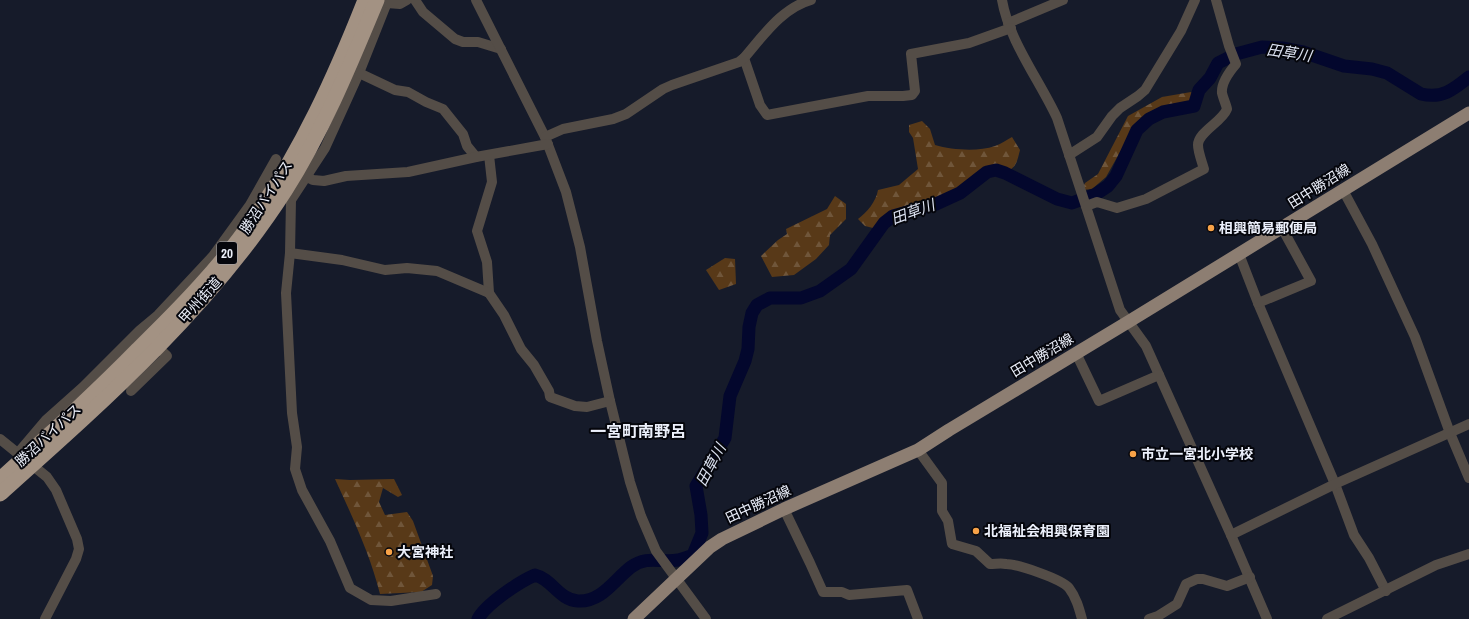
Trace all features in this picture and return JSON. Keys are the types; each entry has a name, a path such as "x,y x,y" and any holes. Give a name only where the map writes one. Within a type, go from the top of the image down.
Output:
{"highway":[{"name":"勝沼バイパス","path":"0,480 25,459 182,306 220,262 254,219 279,180 308,128 331,81 365,0"},
{"name":"甲州街道","path":"0,494 25,459 128,376 183,321 242,252 286,190 310,147 384,1"}],"main road":[{"name":"田中勝沼線","path":"634,619 710,547 722,539 784,509 918,450 1469,113"}],"street":[{"path":"407,0 400,4 384,1 359,73 325,148 305,176 291,200 290,253 286,293 288,348 292,413 297,447 295,469 302,490 330,541 350,588 371,600 391,601 436,594"},
{"path":"415,0 423,12 455,39 463,42 478,42 501,49"},
{"path":"476,0 547,141 566,192 580,247 597,341 610,401 634,498 656,551 706,619"},
{"path":"305,176 313,180 324,181 346,176 408,172 547,141 563,129 613,119 626,114 663,89 739,62 774,22 801,3 811,0"},
{"path":"1002,0 1005,15 1034,77 1048,98 1054,111 1120,310 1146,346 1232,535 1267,619"},
{"path":"744,58 760,105 767,115 868,96 912,95 915,91 911,54 969,43 1063,0"},
{"path":"1069,155 1097,137 1112,116 1120,108 1145,90 1181,31 1195,0"},
{"path":"1085,205 1097,202 1117,208 1146,200 1204,169 1198,146 1199,140 1203,134 1224,116 1227,109 1222,94 1223,86 1236,64 1229,46 1216,0"},
{"path":"359,73 395,90 408,92 443,109 463,134 467,146 476,157"},
{"path":"489,155 492,182 477,232 486,262 489,293 504,315 520,349 534,365 549,390 550,397 575,406 587,407 610,401"},
{"path":"25,459 46,420 142,332 186,287 213,256 250,205 276,159"},
{"path":"1342,190 1372,244 1414,337 1450,433 1469,478"},
{"path":"1258,303 1310,281 1282,228"},
{"path":"290,253 342,260 385,270 407,268 437,271 489,293"},
{"path":"1238,254 1335,484 1354,535 1369,558 1386,591"},
{"path":"131,391 166,356 142,332"},
{"path":"1076,353 1099,401 1159,375"},
{"path":"1232,535 1335,484 1469,424"},
{"path":"0,439 47,477 56,490 77,539 79,548 76,559 45,619"},
{"path":"918,450 942,483 942,510 948,521 952,544 976,551 990,564 1006,564 1048,575 1065,584 1070,589 1082,619"},
{"path":"784,509 823,592 842,592 849,595 907,590 918,619"},
{"path":"1327,619 1436,566 1469,554"},
{"path":"1149,619 1158,616 1177,604 1186,584 1197,579 1203,579 1227,586 1250,577"}],"green space":[{"path":"1191,92 1194,95 1188,103 1165,108 1146,117 1133,129 1106,177 1092,189 1082,190 1085,183 1098,174 1128,116 1162,97"},
{"path":"922,121 930,129 935,145 949,148 973,150 988,148 1012,137 1020,150 1016,163 1006,172 997,167 981,173 960,189 934,202 885,215 873,228 865,226 858,219 871,206 878,190 899,185 918,169 913,138 909,132 909,125"},
{"path":"835,196 846,204 846,219 830,235 829,245 816,259 794,275 772,277 761,256 778,240 787,234 786,229 827,209"},
{"path":"725,258 735,259 736,284 719,290 706,270"},
{"path":"335,479 394,479 402,495 398,497 383,488 379,502 385,515 407,512 413,521 433,576 432,585 421,592 380,594 366,550"}],"waterway":[{"name":"田草川","path":"478,619 495,600 535,575 541,577 571,600 586,600 601,594 637,563 648,560 672,561 684,559 693,555 702,533 701,515 696,486 725,438 730,396 745,361 748,349 749,327 752,313 757,305 770,298 801,298 820,291 851,269 884,223 893,216 936,204 960,193 987,172 996,170 1057,199 1072,203 1096,194 1108,186 1116,176 1137,130 1149,119 1163,112 1194,106 1199,90 1210,78 1218,63 1236,54 1262,47 1282,48 1303,52 1344,66 1372,69 1387,73 1421,94 1435,95 1447,92 1458,86 1469,77"}],"place":[{"name":"相興簡易郵便局","path":"1211,228"},
{"name":"市立一宮北小学校","path":"1133,454"},
{"name":"北福祉会相興保育園","path":"976,531"},
{"name":"大宮神社","path":"389,552"}],"district":[{"name":"一宮町南野呂","path":"638,431"}]}
